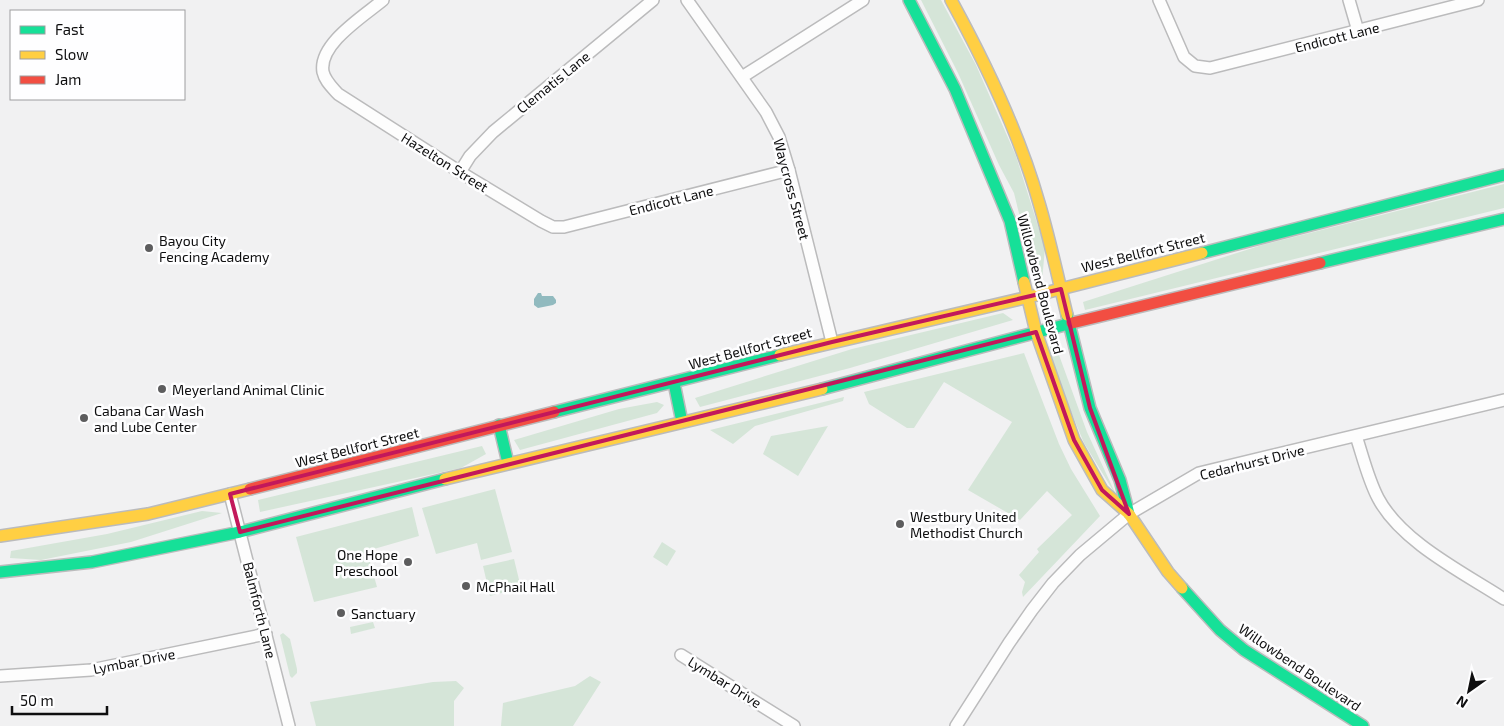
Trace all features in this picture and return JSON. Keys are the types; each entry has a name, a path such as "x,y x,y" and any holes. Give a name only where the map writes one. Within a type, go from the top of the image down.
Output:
{"main road":[{"name":"Willowbend Boulevard","path":"909,0 956,89 1010,221 1036,332 1074,440 1102,490 1129,514 1168,572 1220,630 1244,650 1363,726"},
{"name":"Willowbend Boulevard","path":"951,0 977,48 1016,136 1040,202 1090,408 1120,480 1129,514"},
{"name":"West Bellfort Street","path":"0,536 148,514 832,342 1061,289 1504,175"},
{"path":"0,572 92,562 240,532 508,462 851,382 1036,332 1504,219"},
{"path":"674,383 682,422"},
{"path":"499,425 508,462"}],"street":[{"name":"Hazelton Street","path":"383,0 333,42 327,51 323,59 323,72 328,83 338,94 460,172 553,227"},
{"name":"Clematis Lane","path":"460,172 470,156 493,132 653,0"},
{"name":"Waycross Street","path":"687,0 766,112 779,136 832,342"},
{"path":"742,77 863,0"},
{"name":"Endicott Lane","path":"1158,0 1184,57 1195,66 1210,68 1358,32 1478,0"},
{"path":"1349,0 1358,32"},
{"name":"Endicott Lane","path":"553,227 564,227 789,170"},
{"name":"Cedarhurst Drive","path":"956,726 1023,623 1053,583 1080,555 1129,514 1199,473 1504,400"},
{"path":"1356,436 1379,499 1400,526 1429,551 1504,599"},
{"name":"Balmforth Lane","path":"230,494 289,726"},
{"name":"Lymbar Drive","path":"0,676 91,670 266,634"},
{"name":"Lymbar Drive","path":"681,655 794,726"}],"highlighted area":[{"path":"1061,289 1090,408 1129,514 1102,490 1074,440 1036,332 240,532 230,494 832,342"}],"green space":[{"path":"921,0 941,0 976,65 1016,156 1045,248 1042,281 1030,258 1014,193 999,165 958,73"},
{"path":"1504,184 1504,208 1085,310 1083,302 1262,245"},
{"path":"1003,313 1013,320 850,368 700,407 695,398 852,349"},
{"path":"1050,343 1055,344 1087,432 1117,497 1084,443 1050,361"},
{"path":"1024,353 1059,444 1071,469 1100,516 1023,597 1022,592 1025,582 1019,575 1039,552 1037,549 1072,515 1047,491 1020,520 968,490 1012,422 944,382 914,428 907,428 869,404 864,392"},
{"path":"844,397 843,401 755,426 733,444 710,430"},
{"path":"657,402 664,405 657,413 520,450 514,440 619,409"},
{"path":"828,426 798,476 763,454 771,436"},
{"path":"482,446 486,454 461,468 260,512 258,500"},
{"path":"495,489 512,552 481,560 477,543 436,554 422,508"},
{"path":"412,507 419,536 367,551 377,587 314,602 296,537"},
{"path":"202,511 222,513 131,542 41,560 10,558 11,551 107,534"},
{"path":"662,542 676,551 667,566 653,557"},
{"path":"514,559 521,588 490,596 483,566"},
{"path":"373,622 375,628 351,634 350,627"},
{"path":"283,633 290,639 297,669 297,673 292,678 280,635"},
{"path":"590,676 601,682 573,726 501,726 503,703 575,686"},
{"path":"456,681 464,688 454,701 454,726 316,726 310,702 433,682"}],"water":[{"path":"538,293 541,293 542,296 553,296 556,303 538,308 534,305 534,299"}],"traffic: fast":[{"path":"909,0 955,89 1010,221 1024,282"},
{"path":"1202,253 1504,175"},
{"path":"1320,263 1504,219"},
{"path":"1067,315 1090,408 1120,480 1129,514"},
{"path":"822,389 1072,323"},
{"path":"554,412 780,355"},
{"path":"674,383 682,422"},
{"path":"499,425 508,463"},
{"path":"0,572 92,562 240,532 445,479"},
{"path":"1182,588 1220,630 1244,650 1363,726"}],"traffic: slow":[{"path":"951,0 1001,99 1022,150 1043,217 1067,315"},
{"path":"780,355 1029,297 1202,253"},
{"path":"1024,282 1036,332 1074,440 1102,490 1129,514 1168,572 1182,588"},
{"path":"445,479 822,389"},
{"path":"0,536 148,514 250,489"}],"traffic: jam":[{"path":"1072,323 1320,263"},
{"path":"250,489 554,412"}],"place":[{"name":"Bayou City Fencing Academy","path":"149,248"},
{"name":"Meyerland Animal Clinic","path":"162,389"},
{"name":"Cabana Car Wash and Lube Center","path":"84,418"},
{"name":"Westbury United Methodist Church","path":"900,524"},
{"name":"One Hope Preschool","path":"408,562"},
{"name":"McPhail Hall","path":"466,586"},
{"name":"Sanctuary","path":"341,613"}]}
